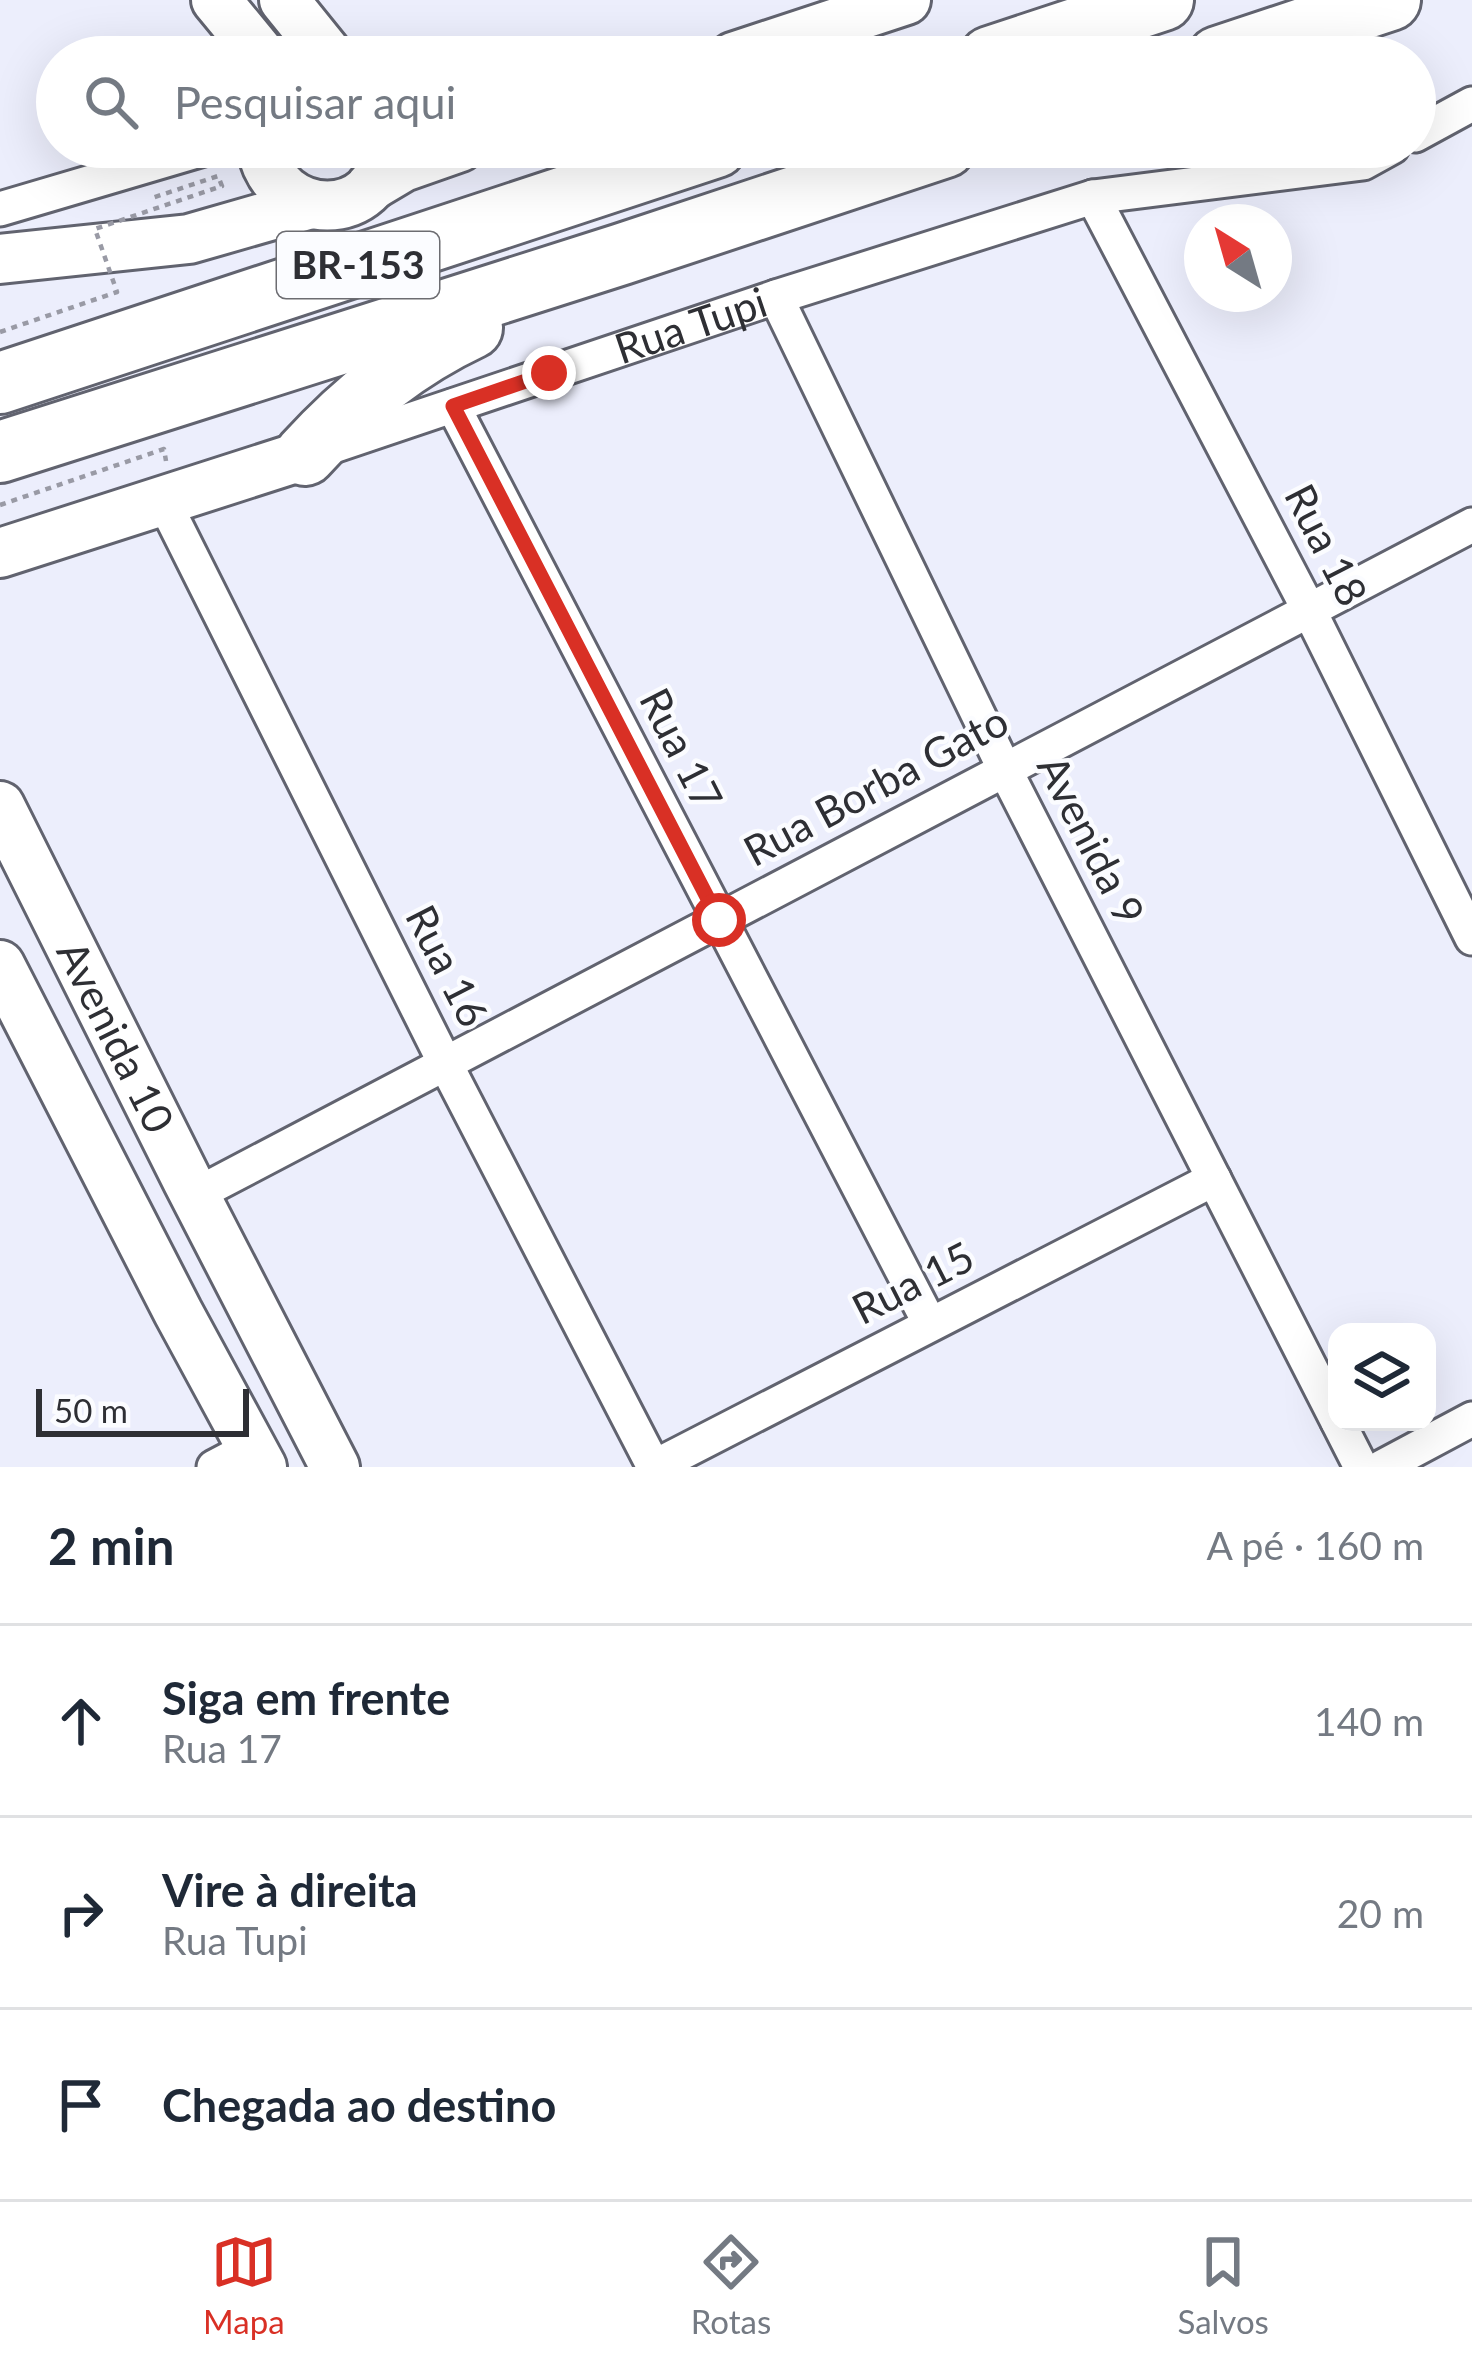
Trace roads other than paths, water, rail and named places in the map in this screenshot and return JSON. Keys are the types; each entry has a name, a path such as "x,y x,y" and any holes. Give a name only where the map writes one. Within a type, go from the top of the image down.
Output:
{"highway":[{"path":"1054,36 1163,0"},
{"path":"1281,36 1390,0"},
{"name":"BR-153","path":"0,382 652,168"},
{"name":"BR-153","path":"0,452 882,168"},
{"path":"305,455 368,393 422,354 560,291 622,254"}],"street":[{"path":"216,0 246,36"},
{"path":"284,0 313,36"},
{"path":"797,36 906,0"},
{"path":"1436,124 1472,104"},
{"path":"0,209 138,168"},
{"path":"272,168 328,206 344,203 377,168"},
{"path":"0,259 189,239 247,222 270,196 272,168"},
{"name":"Rua Tupi","path":"0,553 156,484 305,455 776,297 1093,197 1323,168"},
{"name":"Rua 18","path":"1093,197 1310,610 1472,938"},
{"name":"Avenida 9","path":"776,297 1005,770 1328,1401"},
{"name":"Rua 17","path":"453,406 930,1324"},
{"name":"Rua 16","path":"156,484 445,1063 654,1467"},
{"name":"Rua Borba Gato","path":"194,1195 1472,525"},
{"name":"Avenida 10","path":"0,806 335,1467"},
{"name":"Avenida 10","path":"0,876 127,1135 178,1312"},
{"name":"Avenida 10","path":"0,965 178,1312 243,1460"},
{"name":"Avenida 10","path":"127,1135 231,1264"},
{"name":"Rua 15","path":"654,1467 1214,1179"},
{"path":"1382,1467 1472,1419"},
{"name":"Avenida 9","path":"1343,1431 1361,1467"}]}
